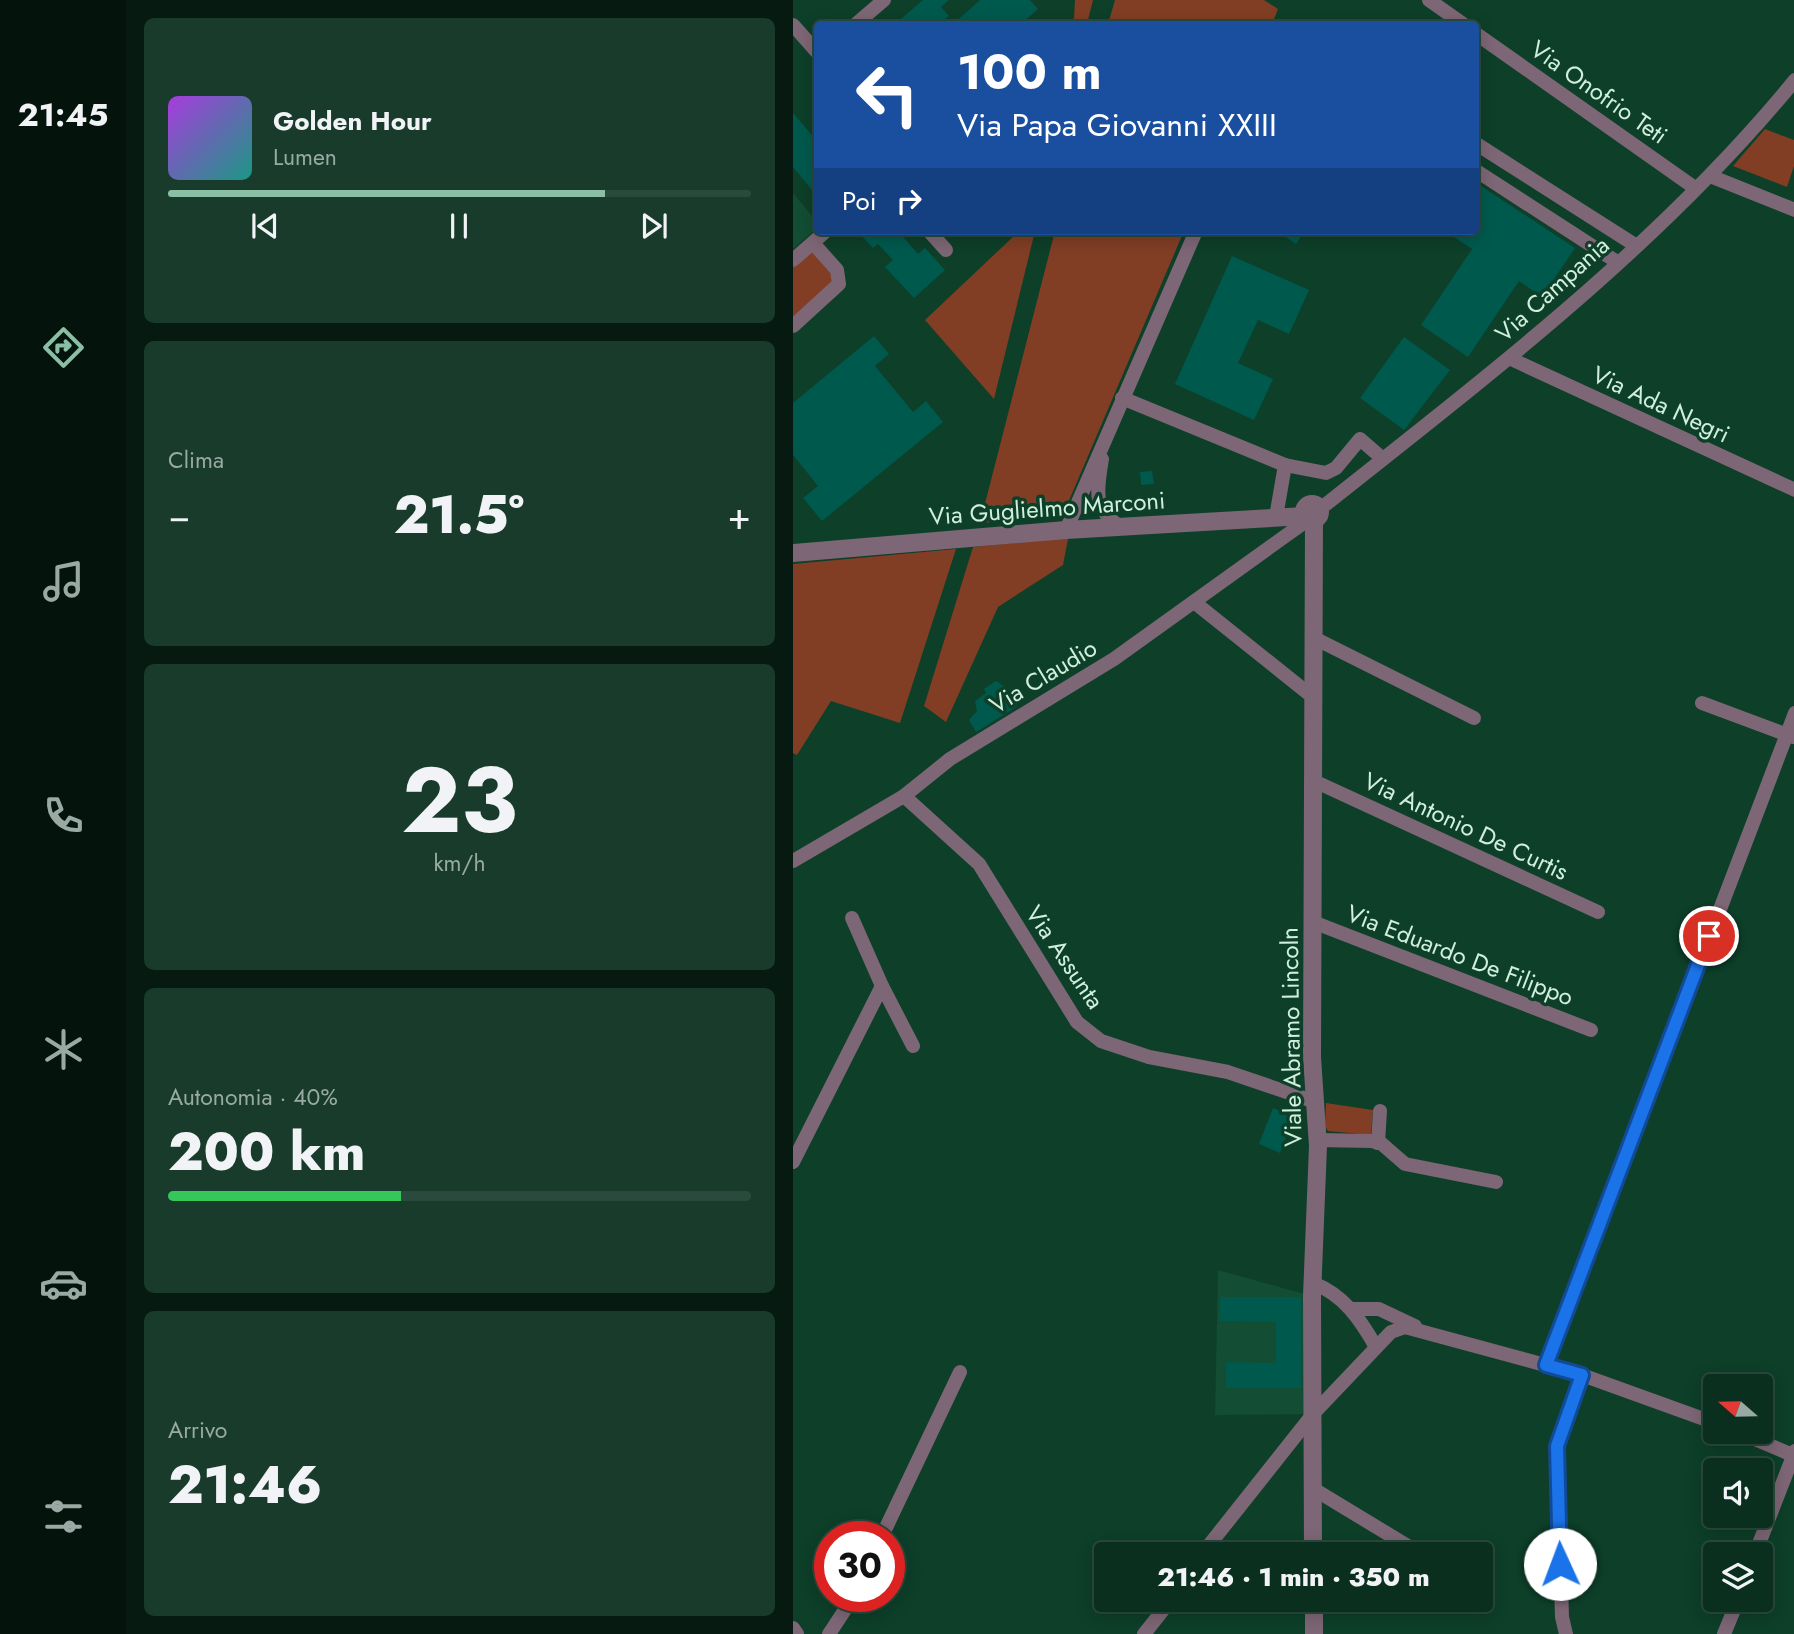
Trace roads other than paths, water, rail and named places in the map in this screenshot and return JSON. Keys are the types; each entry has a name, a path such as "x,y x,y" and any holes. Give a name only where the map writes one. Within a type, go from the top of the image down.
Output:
{"street":[{"path":"860,21 884,0"},
{"path":"1429,0 1459,21"},
{"path":"793,25 814,49"},
{"name":"Via Onofrio Teti","path":"1479,36 1695,188"},
{"name":"Via Campania","path":"1312,516 1509,358 1617,262 1710,176 1794,80"},
{"path":"1479,146 1635,245"},
{"path":"1479,173 1617,262"},
{"path":"1710,176 1794,210"},
{"path":"793,260 822,235"},
{"path":"933,235 946,250"},
{"path":"1066,530 1195,235"},
{"path":"793,326 839,284 837,270 813,243"},
{"name":"Via Ada Negri","path":"1509,358 1794,490"},
{"path":"1122,398 1285,465 1312,473 1326,473 1336,468 1360,439 1383,459"},
{"path":"1106,434 1098,500 1105,517 1121,527"},
{"path":"1276,517 1285,465"},
{"name":"Via Guglielmo Marconi","path":"793,553 1066,530 1312,516"},
{"name":"Via Claudio","path":"793,861 904,796 950,759 1114,659 1312,516"},
{"name":"Viale Abramo Lincoln","path":"1312,516 1313,1101 1317,1140 1313,1283 1313,1542"},
{"path":"1194,602 1314,698"},
{"path":"1314,638 1474,718"},
{"path":"1702,703 1790,736"},
{"path":"1546,1365 1790,736 1794,713"},
{"name":"Via Antonio De Curtis","path":"1314,781 1598,912"},
{"name":"Via Assunta","path":"904,796 979,864 1077,1022 1101,1041 1178,1065 1228,1072 1313,1101"},
{"path":"852,918 882,986 913,1046"},
{"name":"Via Eduardo De Filippo","path":"1313,922 1591,1030"},
{"path":"793,1162 882,986"},
{"path":"1378,1143 1380,1111"},
{"path":"1317,1140 1378,1143 1405,1164 1496,1182"},
{"path":"1313,1283 1329,1289 1352,1309 1376,1347"},
{"path":"1352,1309 1379,1309 1426,1332"},
{"path":"1212,1542 1313,1414 1391,1332 1404,1327 1582,1375 1703,1419"},
{"path":"889,1521 960,1372"},
{"path":"1566,1634 1562,1617 1557,1446 1582,1375"},
{"path":"1760,1542 1794,1454 1769,1444"},
{"path":"1312,1488 1401,1542"},
{"path":"829,1634 843,1612"},
{"path":"1144,1634 1161,1612"},
{"path":"1313,1612 1314,1634"},
{"path":"1725,1634 1733,1612"},
{"path":"793,1628 797,1634"}]}
